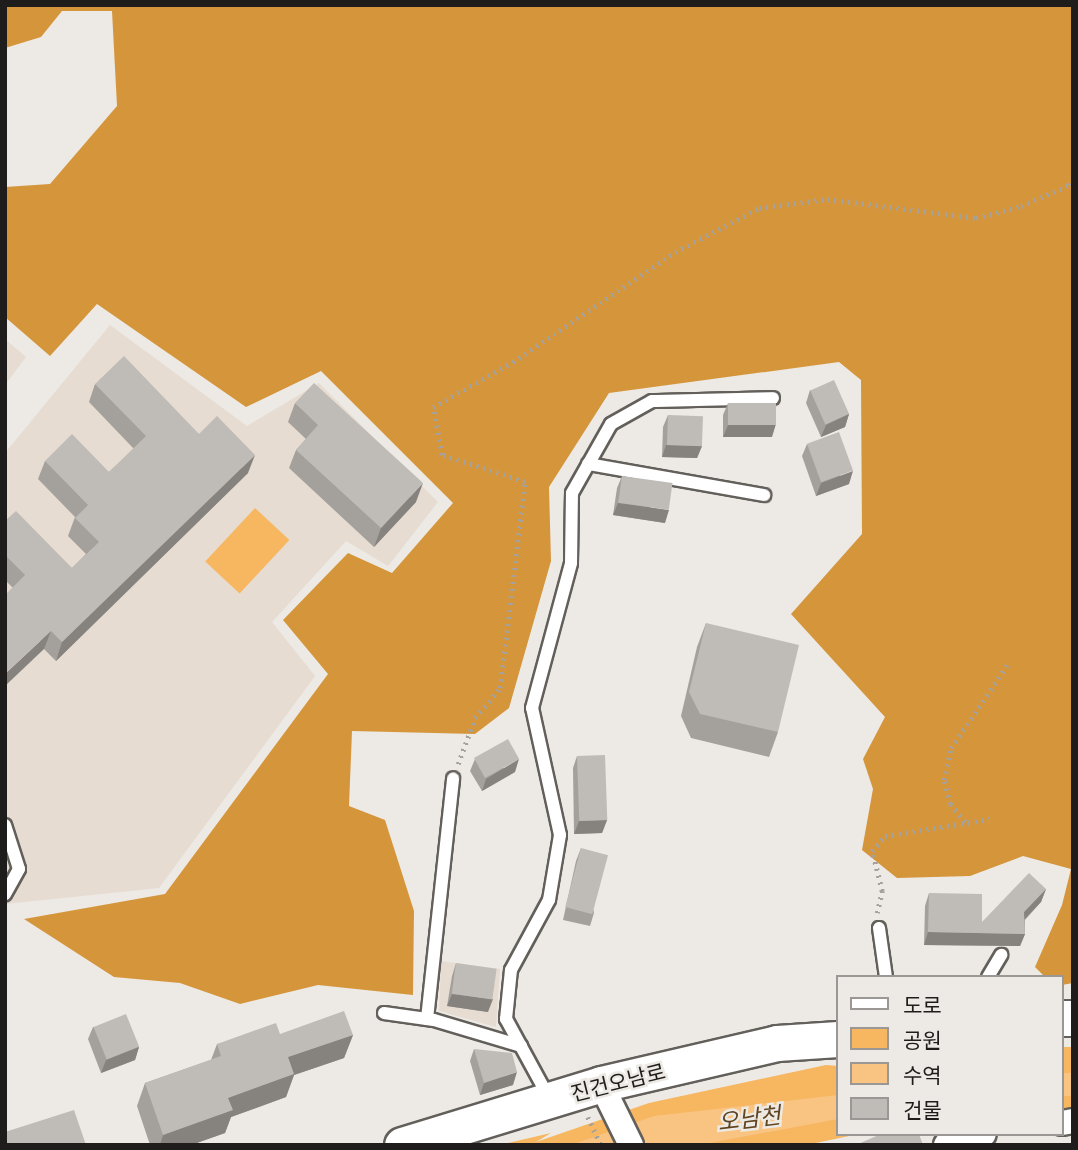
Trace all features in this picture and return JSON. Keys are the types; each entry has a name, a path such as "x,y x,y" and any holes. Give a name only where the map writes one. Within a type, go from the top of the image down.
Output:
{"main road":[{"name":"진건오남로","path":"402,1145 550,1100 608,1097 777,1043 836,1039"}],"street":[{"path":"608,1097 631,1145"},
{"path":"946,1145 950,1139 970,1136"}],"lane":[{"path":"550,1100 506,1019 511,970 549,900 560,835 532,708 571,563 572,493 611,424 652,401 773,398"},
{"path":"588,464 764,495"},
{"path":"427,1019 453,778"},
{"path":"5,825 19,869 5,894"},
{"path":"879,928 886,975"},
{"path":"989,975 1000,956"},
{"path":"384,1013 427,1019 521,1046"}],"path":[{"path":"965,822 950,804 944,780 951,748 1007,665"},
{"path":"879,928 876,910 882,891 872,851 885,836 990,819"},
{"path":"587,1116 601,1145"}],"shaded area":[{"path":"5,5 1073,5 1073,983 1064,985 1064,975 1043,975 1035,967 1062,905 1071,869 1023,856 970,876 897,878 862,850 873,789 863,759 885,717 791,614 862,534 861,380 839,362 609,393 549,487 551,561 509,708 475,734 352,731 349,806 385,820 414,911 413,995 318,985 240,1004 180,983 114,977 24,919 165,894 328,674 283,620 348,553 392,573 453,503 321,371 246,407 97,304 50,356 5,317 5,187 50,184 117,106 112,11 62,11 41,37 5,48"},
{"path":"110,325 247,426 319,383 438,502 388,566 346,541 272,622 315,676 159,888 5,904 5,453"},
{"path":"5,339 26,357 5,385"},
{"path":"441,961 500,969 496,1027 439,1011"}],"green space":[{"path":"255,508 289,540 240,593 205,561"},
{"path":"1064,1047 1073,1047 1073,1111 1064,1111"},
{"path":"826,1065 836,1066 836,1136 849,1136 806,1145 499,1145 551,1133 536,1142 649,1103"}],"water":[{"path":"1064,1073 1073,1073 1073,1096 1064,1096"},
{"name":"오남천","path":"836,1095 836,1119 699,1145 571,1145 654,1116"}],"building":[{"path":"124,356 199,434 217,416 255,455 62,642 51,631 5,674 5,595 25,575 5,555 5,521 16,511 72,568 99,542 75,518 88,505 45,461 72,434 109,472 146,436 95,384"},
{"path":"834,380 849,414 825,424 810,391"},
{"path":"314,383 423,483 381,528 296,450 318,425 295,403"},
{"path":"728,403 776,403 776,425 728,425"},
{"path":"668,415 703,416 702,446 667,445"},
{"path":"839,432 853,471 821,482 807,444"},
{"path":"622,476 673,483 669,510 618,503"},
{"path":"706,623 799,645 778,732 700,714 689,692"},
{"path":"508,739 519,759 485,778 474,758"},
{"path":"605,755 607,820 579,821 577,756"},
{"path":"581,848 608,855 592,914 565,907"},
{"path":"1029,873 1046,889 1024,912 1025,934 928,932 929,893 982,894 982,922"},
{"path":"456,963 497,969 492,999 452,994"},
{"path":"344,1011 353,1035 288,1057 294,1074 228,1098 233,1110 163,1135 145,1083 221,1056 217,1044 276,1023 280,1034"},
{"path":"126,1014 139,1046 107,1060 94,1027"},
{"path":"474,1049 512,1053 517,1072 484,1083"},
{"path":"74,1110 86,1145 5,1145 5,1132"},
{"path":"876,1136 920,1136 923,1145 856,1145"}]}
